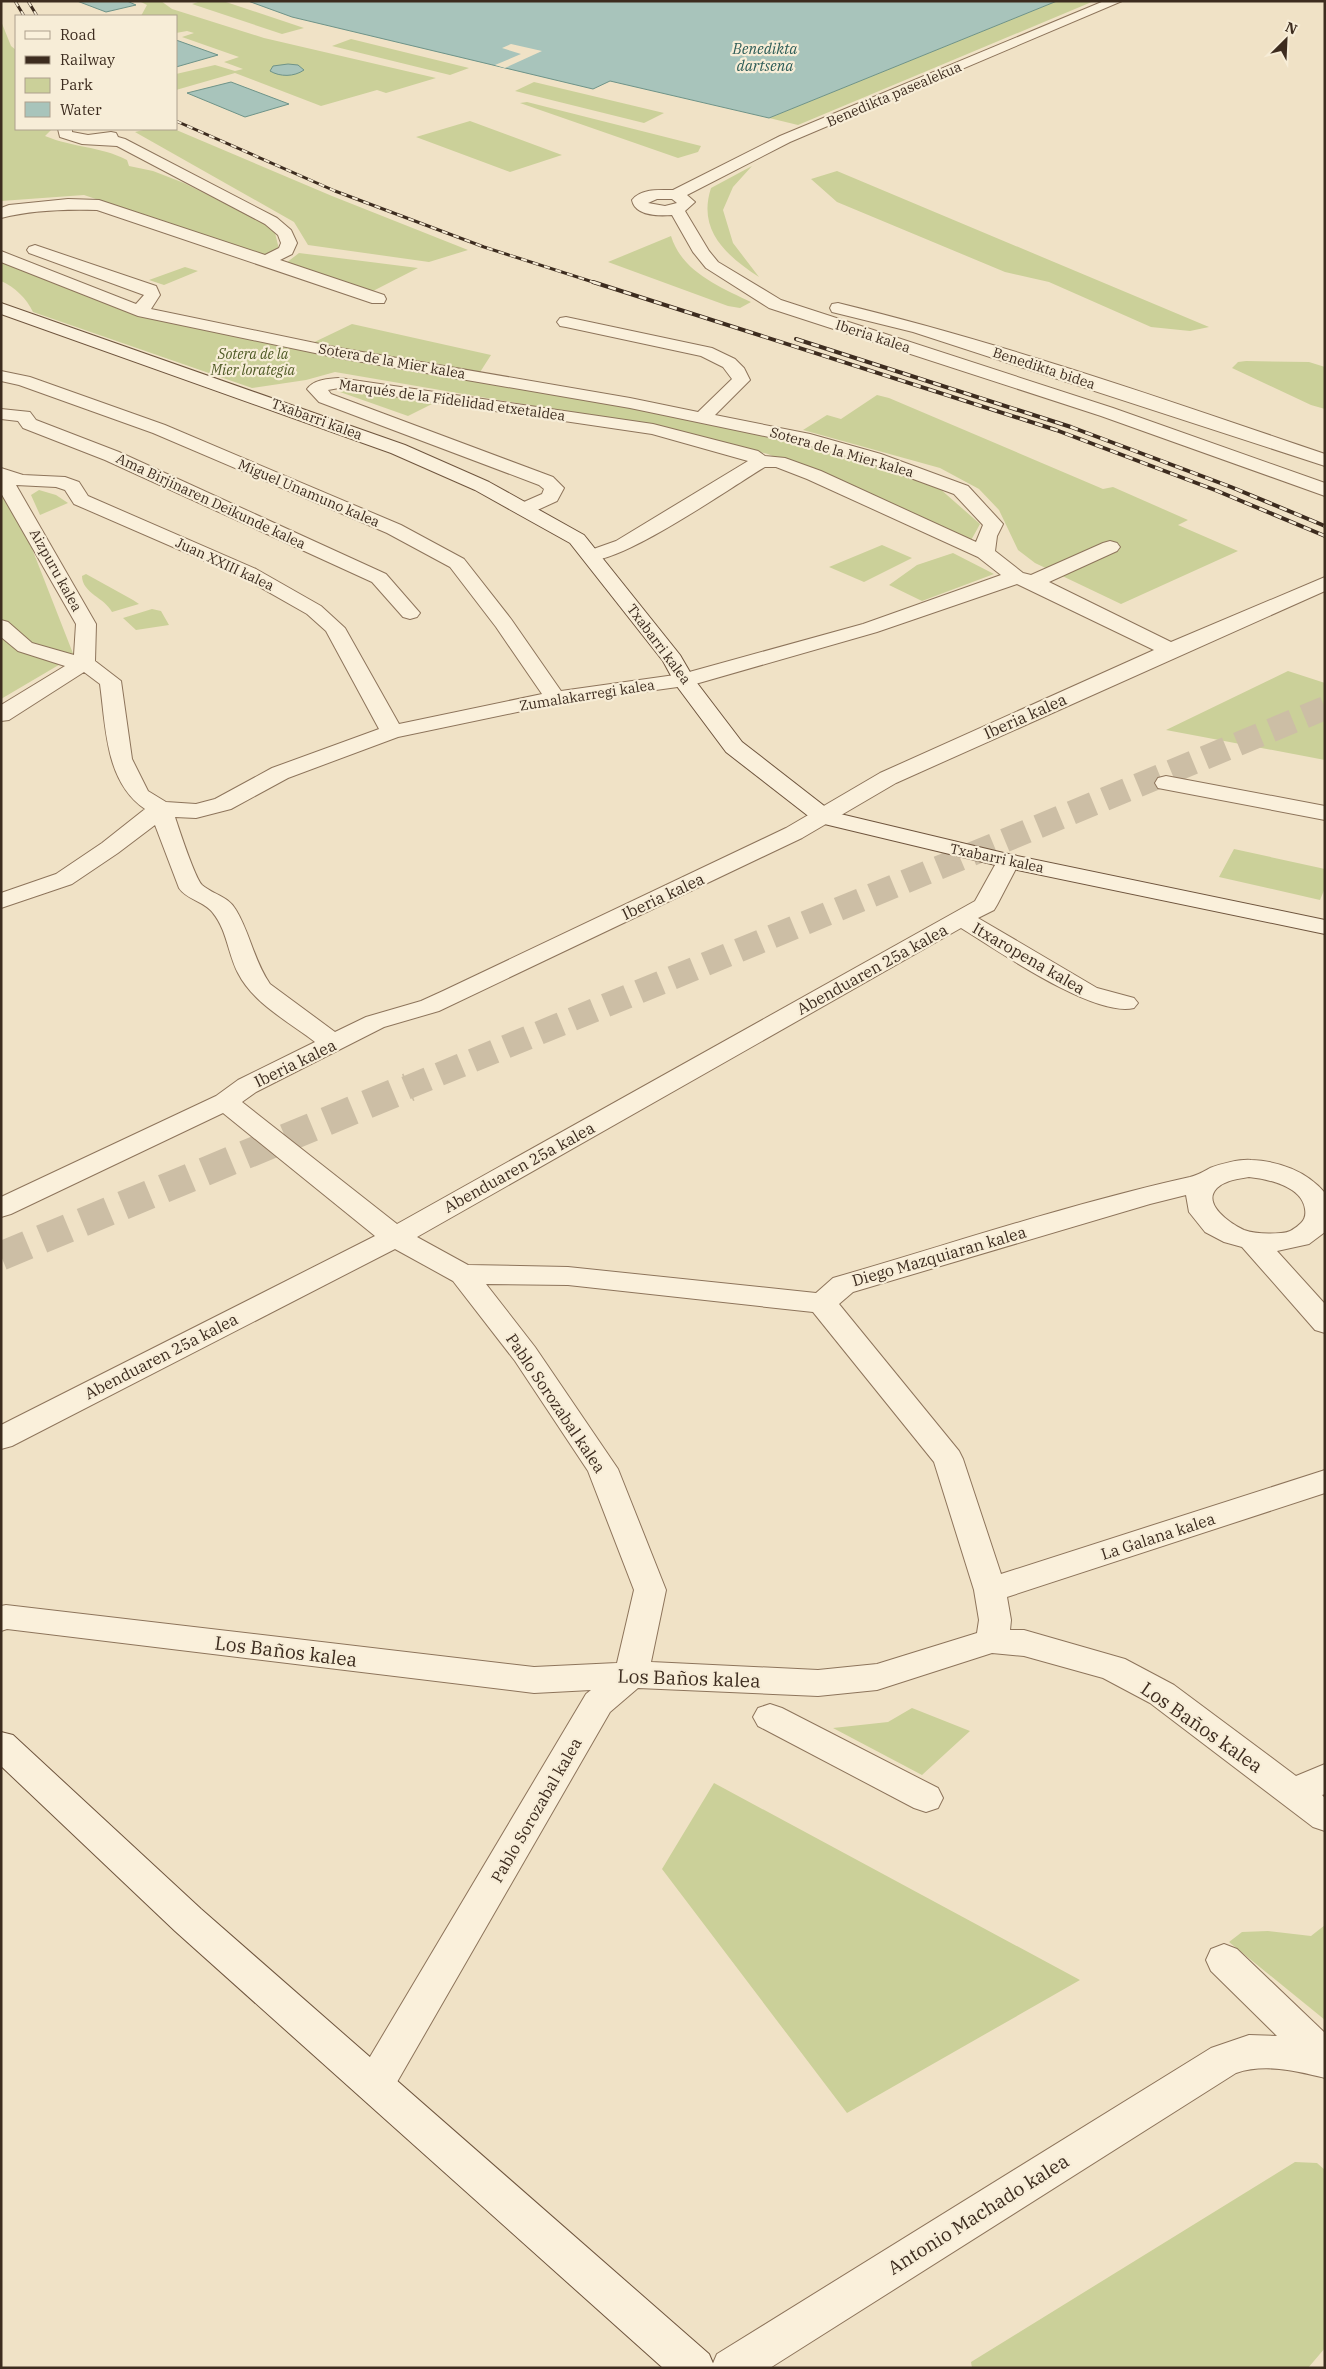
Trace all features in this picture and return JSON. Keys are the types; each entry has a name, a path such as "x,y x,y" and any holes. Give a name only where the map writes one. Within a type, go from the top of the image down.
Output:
{"street":[{"name":"Benedikta pasealekua","path":"676,202 785,139 1116,1"},
{"path":"65,130 65,134 68,137 92,140 119,134 271,221 285,233 289,243 286,251 266,261"},
{"name":"Iberia kalea","path":"676,202 711,264 737,282 758,291 775,304 817,311 1282,473 1325,490"},
{"path":"1,213 9,210 68,204 99,205 378,299"},
{"path":"24,246 150,290 152,295 149,301 138,311"},
{"name":"Sotera de la Mier kalea","path":"1,256 138,311 339,353 703,417 810,440 874,458 961,490 993,524 987,536 985,553"},
{"name":"Txabarri kalea","path":"1,308 356,433 463,477 577,539 673,660 684,680 734,747 824,817 1008,861 1325,927"},
{"name":"Benedikta bidea","path":"817,311 851,310 928,331 1210,421 1325,460"},
{"path":"566,322 706,352 729,363 738,372 741,380 703,417"},
{"name":"Miguel Unamuno kalea","path":"1,376 24,381 159,429 394,529 456,563 504,623 555,698"},
{"name":"Marqués de la Fidelidad etxetaldea","path":"524,509 550,497 554,488 546,481 325,398 316,389 326,384 339,383 653,429 751,456 761,461 778,462 814,474 922,526 985,553"},
{"name":"Ama Birjinaren Deikunde kalea","path":"1,414 24,416 29,424 112,456 379,578 410,613"},
{"path":"356,433 386,421"},
{"path":"592,556 624,545 761,461"},
{"name":"Aizpuru kalea","path":"1,475 86,624 84,663"},
{"name":"Juan XXIII kalea","path":"1,475 21,481 58,482 72,486 81,500 249,573 314,610 335,628 392,732"},
{"name":"Zumalakarregi kalea","path":"160,809 196,811 223,804 280,773 392,732 555,698 684,680 870,628 1025,580 1110,548"},
{"path":"985,553 1025,580 1171,650"},
{"name":"Iberia kalea","path":"1,1208 225,1102 247,1086 375,1022 430,1006 452,996 824,817 888,778 1171,650 1325,583"},
{"path":"1,626 25,647 54,657 84,663 110,681 120,759 139,795 160,809 190,888 216,902 224,910 234,929 250,973 261,989 334,1044"},
{"path":"1,716 84,663"},
{"path":"1166,783 1325,813"},
{"path":"1,902 64,878 110,848 160,809"},
{"name":"Abenduaren 25a kalea","path":"1,1438 395,1237 887,959 962,919 985,905 1008,861"},
{"name":"Itxaropena kalea","path":"962,919 1088,993 1126,1003"},
{"name":"Pablo Sorozabal kalea","path":"225,1102 395,1237 464,1274 526,1354 603,1469 650,1590 631,1675 598,1702 375,2084"},
{"path":"1233,1170 1267,1170 1299,1182 1318,1197 1320,1215 1315,1226 1305,1235 1290,1241 1272,1244 1253,1242 1220,1231 1209,1222 1201,1211 1199,1200 1201,1190 1207,1182 1218,1175 1233,1170"},
{"name":"Diego Mazquiaran kalea","path":"822,1303 843,1284 1145,1196 1207,1182"},
{"path":"1253,1242 1325,1323"},
{"path":"464,1274 568,1276 822,1303 948,1459 990,1590 995,1620 992,1641"},
{"name":"La Galana kalea","path":"990,1590 1325,1481"},
{"name":"Los Baños kalea","path":"1,1619 6,1617 16,1618 534,1680 631,1675 818,1683 876,1677 992,1641 1024,1643 1113,1668 1162,1694 1325,1817"},
{"path":"770,1716 926,1798"},
{"path":"4,1753 188,1920 694,2368"},
{"path":"1294,1793 1325,1778"},
{"path":"1224,1960 1325,2060"},
{"name":"Antonio Machado kalea","path":"732,2368 1224,2060 1249,2052 1287,2053 1325,2060"}],"green space":[{"path":"139,1 161,1 172,9 264,38 436,78 386,93 377,90 321,106 235,73 178,89 178,74 215,65 235,71 243,69 224,62 239,57 182,37 194,33 187,31 178,33 178,15 142,15 147,5"},
{"path":"201,1 223,1 304,28 282,34 192,4"},
{"path":"1057,1 1094,1 798,125 769,118"},
{"path":"1,21 11,46 15,49 15,130 51,130 45,136 117,155 127,160 129,166 153,171 184,183 264,223 275,233 279,249 269,256 261,255 84,195 1,201"},
{"path":"351,39 469,68 450,75 332,46"},
{"path":"534,82 664,113 644,123 515,91"},
{"path":"527,102 701,146 698,152 678,158 520,103"},
{"path":"470,121 562,155 510,172 416,137"},
{"path":"143,130 176,130 332,196 468,250 429,262 308,245 294,222 135,132"},
{"path":"752,166 733,187 723,210 733,243 759,277 726,251 712,230 708,217 711,188"},
{"path":"837,171 1209,327 1190,331 1151,327 1049,282 1005,272 837,202 811,179"},
{"path":"671,236 676,249 693,269 715,284 751,302 740,308 728,306 608,262"},
{"path":"299,253 418,268 373,291 286,263"},
{"name":"Sotera de la Mier lorategia","path":"1,259 109,304 302,348 352,324 491,355 475,380 673,415 799,442 892,469 939,488 980,524 969,544 768,454 639,424 335,372 306,380 252,388 33,312 20,294 1,281"},
{"path":"185,267 198,271 164,285 149,280"},
{"path":"1238,362 1309,362 1325,367 1325,409 1311,405 1232,368"},
{"path":"350,389 432,404 408,416 340,392"},
{"path":"877,395 889,398 1103,489 1113,487 1188,520 1178,525 1238,551 1121,604 1035,563 1018,550 999,510 979,489 940,468 803,430 827,415 841,419"},
{"path":"1,476 6,482 74,656 1,699"},
{"path":"39,490 56,495 68,503 40,515 31,495"},
{"path":"882,545 912,558 864,582 829,567"},
{"path":"953,553 994,574 922,601 889,585 917,565"},
{"path":"86,574 139,604 112,612 109,607 86,587 82,576"},
{"path":"152,609 161,611 169,625 136,630 123,618"},
{"path":"1288,671 1325,683 1325,760 1166,730"},
{"path":"1234,849 1325,869 1325,888 1320,900 1219,877"},
{"path":"912,1708 970,1731 922,1775 833,1728 888,1722"},
{"path":"714,1783 1080,1980 847,2113 662,1869"},
{"path":"1325,1925 1325,2020 1229,1942 1242,1932 1268,1931 1311,1936"},
{"path":"1295,2162 1317,2163 1325,2170 1325,2348 1308,2368 972,2368 971,2362"}],"water":[{"path":"77,1 127,1 136,5 106,12"},
{"name":"Benedikta dartsena","path":"248,1 1057,1 769,118 610,81 593,89 292,17"},
{"path":"178,41 218,55 178,66"},
{"path":"298,65 304,70 296,74 287,75 270,71 273,66"},
{"path":"231,82 289,104 245,117 187,93"}],"pier":[{"path":"511,44 542,51 505,68 495,65 521,54 502,48"}],"tunnel":[{"path":"406,1088 1325,708"},
{"path":"1,1256 409,1087"}],"railway":[{"path":"15,1 23,15"},
{"path":"28,1 36,15"},
{"path":"178,122 335,191 484,247 596,283"},
{"path":"593,282 1056,430 1215,490 1325,536"},
{"path":"796,339 1071,427 1231,487 1325,526"}]}
